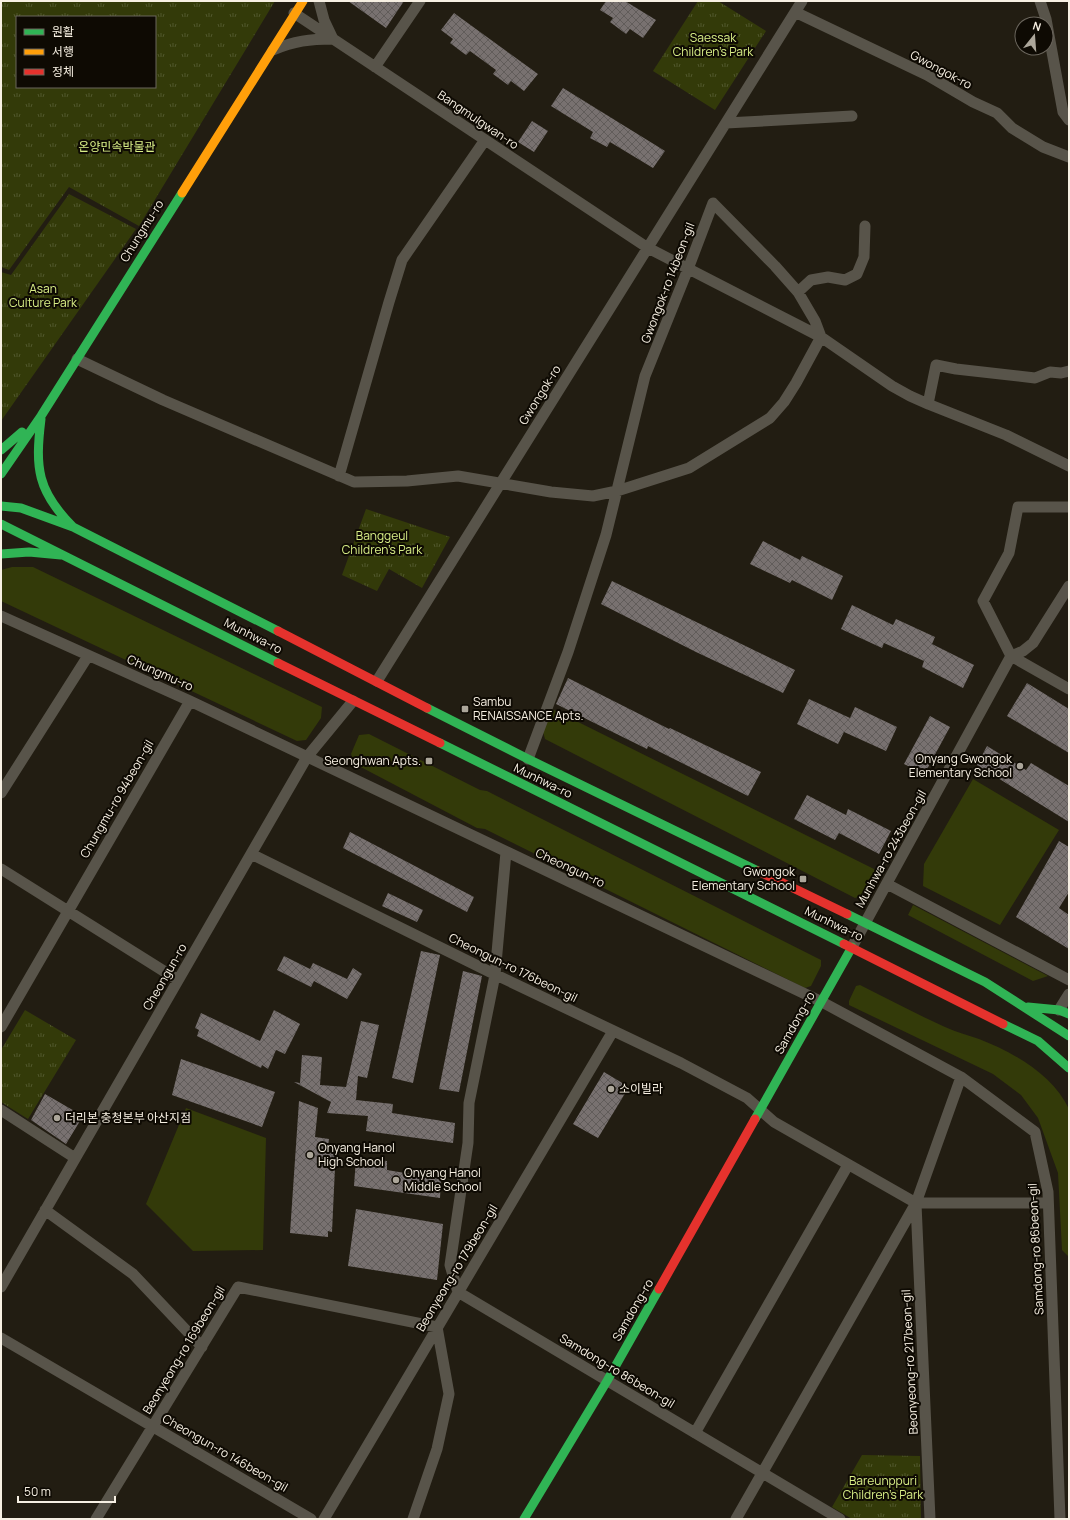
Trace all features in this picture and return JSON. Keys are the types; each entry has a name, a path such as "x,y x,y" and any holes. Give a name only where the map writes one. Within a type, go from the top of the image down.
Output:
{"main road":[{"name":"Chungmu-ro","path":"1,474 41,416 294,13 303,1"},
{"path":"1,450 41,416"},
{"path":"41,416 37,449 39,468 44,486 53,505 73,527"},
{"name":"Munhwa-ro","path":"1,506 21,508 73,527 377,680 528,759 985,982 1069,1036"},
{"name":"Munhwa-ro","path":"1,524 353,701 1038,1041 1069,1068"},
{"path":"1,554 29,552 61,555"},
{"name":"Samdong-ro","path":"524,1519 607,1381 852,948"},
{"path":"1023,1006 1064,1012"}],"street":[{"path":"271,51 297,41 311,39 333,39 324,20 319,1"},
{"path":"375,67 420,1"},
{"name":"Gwongok-ro","path":"377,680 802,1"},
{"path":"1040,1 1046,19 1063,112 1069,120"},
{"name":"Gwongok-ro","path":"795,12 927,75 973,102 997,113 1012,128 1043,147 1069,157"},
{"name":"Bangmulgwan-ro","path":"294,13 648,248 821,337"},
{"path":"726,123 852,116"},
{"path":"339,476 402,260 485,140"},
{"name":"Gwongok-ro 14beon-gil","path":"617,491 645,376 713,203 775,266 798,292 821,337"},
{"path":"798,292 811,280 828,277 845,280 857,274 864,257 865,226"},
{"path":"77,359 163,400 354,482 407,481 458,476 501,482 551,492 593,496 617,491 689,468 770,418 792,390 821,337 892,386 928,404 1006,435 1069,466"},
{"path":"928,404 936,365 956,369 1035,378 1050,372 1061,373 1069,371"},
{"name":"Munhwa-ro","path":"528,759 568,652 606,535 617,491"},
{"path":"1069,507 1018,507 1009,553 983,601 1011,656 1069,689"},
{"path":"1011,656 1023,651 1033,644 1069,586"},
{"name":"Chungmu-ro","path":"1,616 190,701 307,757"},
{"path":"1,793 88,656"},
{"name":"Munhwa-ro 243beon-gil","path":"852,948 1011,656"},
{"name":"Chungmu-ro 94beon-gil","path":"1,1027 190,701"},
{"name":"Cheongun-ro","path":"1,1287 307,757 353,701"},
{"name":"Cheongun-ro","path":"307,757 454,825 506,852 822,1002"},
{"path":"458,1292 450,1265 468,1143 469,1102 495,975 506,852"},
{"name":"Cheongun-ro 176beon-gil","path":"251,854 495,975 681,1063 747,1098 761,1111"},
{"path":"1,869 178,980"},
{"path":"887,884 1069,980"},
{"path":"1064,1012 1069,994"},
{"name":"Samdong-ro 86beon-gil","path":"822,1002 961,1077 1035,1132 1048,1192 1060,1519"},
{"name":"Beonyeong-ro 179beon-gil","path":"324,1519 613,1031"},
{"path":"736,1519 916,1204 961,1077"},
{"path":"1,1110 75,1158"},
{"path":"761,1111 774,1122 916,1204 1048,1203"},
{"path":"695,1433 848,1165"},
{"name":"Beonyeong-ro 217beon-gil","path":"916,1204 930,1519"},
{"path":"45,1210 133,1274 202,1347"},
{"name":"Beonyeong-ro 169beon-gil","path":"96,1519 238,1287 437,1327"},
{"name":"Samdong-ro 86beon-gil","path":"458,1292 840,1519"},
{"path":"413,1519 437,1449 449,1394 437,1327"},
{"name":"Cheongun-ro 146beon-gil","path":"1,1338 311,1519"}],"green space":[{"name":"온양민속박물관","path":"1,1 275,1 139,226 69,187 9,270 1,267"},
{"name":"Saessak Children's Park","path":"698,1 718,1 766,31 715,110 653,71"},
{"name":"Asan Culture Park","path":"69,194 136,229 1,421 1,272 11,275"},
{"name":"Banggeul Children's Park","path":"366,509 450,537 422,588 389,569 377,591 342,575"},
{"path":"12,567 33,567 322,707 321,718 306,740 297,741 1,601 1,570"},
{"path":"552,709 880,872 867,894 855,898 545,739 543,732"},
{"path":"369,734 480,790 487,791 821,960 821,966 811,986 805,988 485,829 477,828 355,764 351,754 359,735"},
{"path":"973,779 1059,830 1000,925 923,886 924,864"},
{"path":"913,905 1048,976 1033,981 908,915"},
{"path":"860,985 945,1027 992,1044 1018,1058 1042,1075 1062,1097 1069,1109 1069,1257 1062,1250 1058,1173 1038,1118 1021,1095 993,1074 849,1005 849,1001 856,986"},
{"path":"25,1010 76,1040 28,1119 1,1102 1,1050"},
{"path":"186,1108 266,1138 263,1250 193,1251 146,1204"},
{"name":"Bareunppuri Children's Park","path":"862,1455 920,1456 921,1519 852,1519 832,1507"}],"building":[{"path":"348,1 404,1 386,28"},
{"path":"606,1 625,1 656,20 643,38 630,29 626,34 610,22 613,18 600,10"},
{"path":"454,13 538,74 524,91 511,81 508,85 493,74 496,70 470,51 466,55 450,43 453,39 441,30"},
{"path":"563,88 665,151 653,168 610,142 607,147 590,138 593,132 551,106"},
{"path":"532,121 548,131 534,152 518,142"},
{"path":"763,541 800,560 802,556 843,576 832,600 792,580 790,583 750,564"},
{"path":"612,581 795,670 783,693 696,652 601,604"},
{"path":"852,605 893,625 896,619 935,637 932,644 974,665 963,688 922,667 924,661 884,643 882,648 841,629"},
{"path":"568,678 669,729 670,728 761,772 748,796 648,746 647,749 556,704"},
{"path":"1027,683 1069,709 1069,753 1007,716"},
{"path":"809,699 850,718 855,707 897,727 886,751 844,732 838,744 797,724"},
{"path":"930,716 950,727 926,771 916,766 914,769 904,764"},
{"path":"987,746 1026,770 1031,763 1069,786 1069,822 977,765"},
{"path":"807,795 846,815 848,809 891,831 879,854 839,833 835,840 794,819"},
{"path":"350,832 474,897 467,912 343,848"},
{"path":"1059,841 1069,847 1069,892 1059,908 1069,915 1069,949 1016,917"},
{"path":"388,893 423,910 417,922 382,906"},
{"path":"421,951 440,955 413,1083 392,1078"},
{"path":"284,956 310,969 313,963 347,979 353,968 362,974 347,999 314,981 311,987 277,970"},
{"path":"463,971 482,976 459,1092 439,1089"},
{"path":"274,1010 300,1024 285,1054 276,1050 268,1069 262,1065 261,1068 197,1036 199,1030 195,1028 201,1013 260,1041"},
{"path":"361,1021 379,1025 367,1078 358,1076 356,1100 393,1104 392,1113 455,1123 453,1143 366,1131 368,1116 327,1113 331,1102 294,1082 300,1083 302,1055 322,1057 320,1085 346,1087"},
{"path":"181,1059 275,1092 262,1127 172,1095"},
{"path":"604,1072 629,1087 598,1138 573,1124"},
{"name":"더리본 충청본부 아산지점","path":"45,1094 83,1116 66,1144 31,1120"},
{"path":"299,1101 318,1108 315,1137 329,1139 328,1146 336,1146 332,1232 328,1231 328,1237 290,1233"},
{"path":"356,1158 387,1161 387,1170 441,1179 440,1198 354,1186"},
{"path":"356,1209 443,1224 437,1280 348,1266"}],"traffic: fast":[{"path":"1,474 41,416 182,193"},
{"path":"41,419 38,451 41,478 45,490 52,502 73,527"},
{"path":"1,450 22,432"},
{"path":"1,506 21,508 73,527 278,631"},
{"path":"1,524 278,663"},
{"path":"1,554 29,552 61,555"},
{"path":"427,708 758,871"},
{"path":"440,743 844,944"},
{"path":"847,914 985,982 1069,1036"},
{"path":"755,1119 852,947"},
{"path":"1028,1007 1059,1010 1069,1014"},
{"path":"1003,1024 1038,1041 1069,1068"},
{"path":"524,1519 607,1381 659,1289"}],"traffic: slow":[{"path":"182,193 303,1"}],"traffic: jam":[{"path":"278,631 427,708"},
{"path":"278,663 440,743"},
{"path":"758,871 847,914"},
{"path":"844,944 1003,1024"},
{"path":"659,1289 755,1119"}],"place":[{"name":"Sambu RENAISSANCE Apts.","path":"465,709"},
{"name":"Seonghwan Apts.","path":"429,761"},
{"name":"Onyang Gwongok Elementary School","path":"1020,766"},
{"name":"Gwongok Elementary School","path":"803,879"},
{"name":"소이빌라","path":"611,1089"},
{"name":"더리본 충청본부 아산지점","path":"57,1118"},
{"name":"Onyang Hanol High School","path":"310,1155"},
{"name":"Onyang Hanol Middle School","path":"396,1180"}]}
